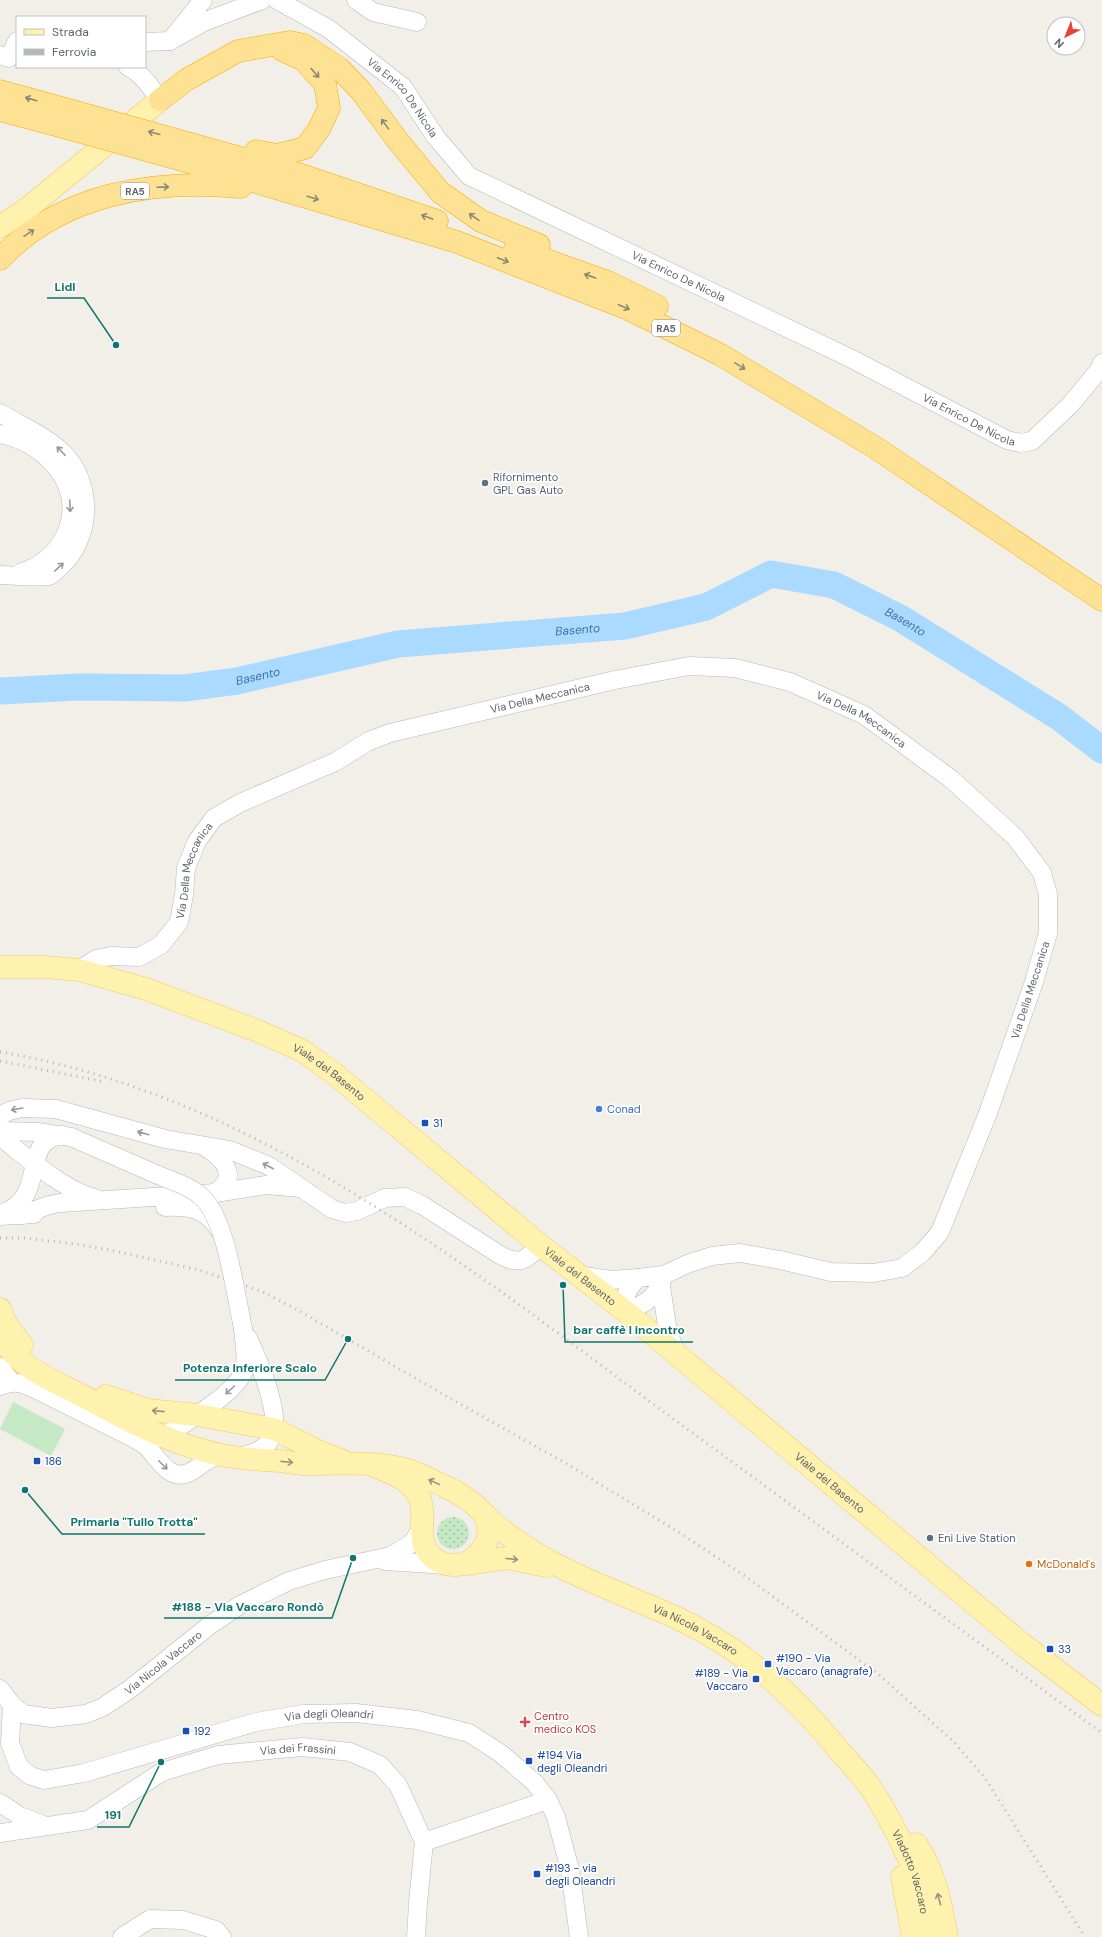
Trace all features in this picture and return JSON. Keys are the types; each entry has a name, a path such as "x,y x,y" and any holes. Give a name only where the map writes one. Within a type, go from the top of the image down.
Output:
{"highway":[{"name":"RA5","path":"160,100 186,80 238,51 290,42 304,45 340,69 361,92 398,141 440,192 481,221 545,248 569,268"},
{"name":"RA5","path":"228,153 241,148 278,156 305,148 319,128 329,108 325,84 304,60 272,45"},
{"name":"RA5","path":"0,91 57,116 186,152 288,191 457,242 626,308 721,355 876,448 1102,600"},
{"name":"RA5","path":"0,110 57,116"},
{"name":"RA5","path":"186,152 228,153 295,172 608,282 719,337 888,440 1102,584"},
{"name":"RA5","path":"0,259 16,242 39,227 68,209 95,199 152,187 214,184 288,191"}],"main road":[{"path":"0,227 28,208 160,100"},
{"path":"0,240 28,208"},
{"name":"Viale del Basento","path":"0,967 45,967 80,970 146,989 210,1012 303,1051 336,1075 577,1275 625,1311 1021,1643 1102,1705"},
{"path":"2,1322 18,1341 37,1358 92,1390 121,1402 148,1410 197,1415 274,1429 320,1452 348,1462 374,1466 400,1477 415,1491 421,1500 424,1509 422,1537 429,1553 435,1559 455,1565 476,1558 486,1544 488,1527 474,1506 458,1498 442,1501 431,1509 423,1524"},
{"path":"2,1322 15,1355 36,1372 160,1437 220,1455 305,1464 348,1462"},
{"name":"Via Nicola Vaccaro","path":"374,1466 403,1469 416,1473 459,1493 513,1539 565,1570 678,1618 731,1648 777,1683 795,1700 870,1787 884,1810"},
{"name":"Via Nicola Vaccaro","path":"455,1565 506,1558 523,1560 565,1570"},
{"path":"870,1787 906,1830 919,1849 932,1876 940,1900 947,1937"},
{"path":"884,1810 903,1883 913,1937"},
{"name":"Viadotto Vaccaro","path":"884,1810 910,1859 923,1906 929,1937"}],"street":[{"path":"170,42 203,0"},
{"path":"146,42 170,42 206,21 262,0"},
{"name":"Via Enrico De Nicola","path":"277,0 329,29 403,87 434,136 469,176 852,359 1007,440 1020,443 1032,440 1071,404 1099,370 1102,363"},
{"path":"356,0 373,12 417,22"},
{"path":"0,55 9,58 16,43"},
{"path":"130,68 148,83 160,100"},
{"path":"0,413 56,446 65,455 78,475 85,499 85,518 80,536 75,548 59,568 49,576 5,575"},
{"path":"0,434 28,444 55,466 67,485 71,507 68,528 58,548 41,564 32,569 5,575"},
{"name":"Via Della Meccanica","path":"80,970 96,959 111,956 139,957 161,945 179,922 184,895 186,868 197,841 214,818 240,803 335,762 369,741 390,733 615,680 689,666 736,668 790,682 864,715 912,749 956,784 1015,837 1042,873 1048,894 1048,933 1034,982 988,1113 940,1232 923,1252 902,1268 873,1273 831,1272 780,1260 740,1253 712,1256 687,1264 663,1281"},
{"path":"0,1116 9,1111 22,1108 43,1107 56,1109 165,1140 230,1150 269,1166 332,1209 345,1213 357,1212 392,1196 405,1197 412,1199 500,1255 514,1260 526,1259 540,1245"},
{"path":"0,1132 37,1132 80,1140 194,1191 202,1197 214,1213 224,1239 243,1328 246,1357 242,1374 233,1388 197,1415 160,1437 148,1441 135,1439"},
{"path":"0,1215 23,1200 31,1182 35,1162 42,1145 49,1139 60,1136"},
{"path":"56,1179 49,1168 47,1157 50,1143 60,1136"},
{"path":"0,1137 56,1179 76,1191 104,1200"},
{"path":"204,1147 220,1158 227,1168 227,1179 225,1185 215,1193"},
{"path":"17,1150 28,1163 31,1182"},
{"path":"22,1215 49,1204 215,1193 266,1185 301,1188"},
{"path":"0,1215 188,1207 194,1208 208,1217 219,1230 224,1239"},
{"path":"577,1275 611,1280 638,1278 663,1281"},
{"path":"638,1278 628,1288 624,1298 625,1311 639,1307 651,1300 663,1281"},
{"path":"663,1281 668,1332 677,1356"},
{"path":"0,1367 6,1384 21,1383 37,1390 135,1439 148,1448 164,1467 176,1474 189,1473 206,1459 220,1455 250,1454 263,1447 272,1437 274,1429 273,1412 258,1359 243,1328"},
{"path":"197,1415 192,1424 192,1435 195,1442 220,1455"},
{"name":"Via Nicola Vaccaro","path":"0,1689 12,1705 23,1714 52,1718 86,1714 102,1707 130,1689 210,1625 240,1605 289,1581 325,1570 374,1561 391,1556 406,1549 417,1537 423,1524"},
{"name":"Via Nicola Vaccaro","path":"374,1561 401,1560 455,1565"},
{"name":"Via degli Oleandri","path":"12,1705 10,1743 18,1767 30,1776 44,1780 84,1774 256,1722 304,1714 356,1713 417,1720 469,1733 500,1753 534,1782 548,1800 556,1817 570,1870 579,1937"},
{"name":"Via dei Frassini","path":"0,1833 88,1820 162,1772 218,1755 302,1747 350,1752 380,1765 398,1785 424,1842"},
{"path":"416,1937 424,1842 548,1800"},
{"name":"Via dei Frassini","path":"0,1803 20,1816 46,1826"},
{"path":"122,1937 150,1919 183,1920 216,1930 222,1937"}],"green space":[{"path":"13,1402 65,1429 51,1456 0,1429"},
{"path":"450,1517 456,1517 465,1521 469,1533 465,1545 456,1549 450,1549 441,1545 437,1536 437,1530 441,1521"}],"waterway":[{"name":"Basento","path":"0,691 78,687 185,688 237,681 398,644 625,626 706,607 771,574 834,585 900,618 1059,717 1102,750"}],"railway":[{"path":"0,1052 93,1074 183,1105 270,1146 354,1193 435,1246 514,1301 1102,1733"},
{"path":"0,1061 105,1082"},
{"path":"0,1238 23,1238 76,1244 115,1251 199,1270 261,1291 296,1309 562,1461 677,1531 745,1576 878,1674 953,1741 985,1778 1085,1937"}],"place":[{"name":"Lidl","path":"116,345"},
{"name":"Rifornimento GPL Gas Auto","path":"485,483"},
{"name":"Conad","path":"599,1109"},
{"name":"31","path":"425,1123"},
{"name":"bar caffè l incontro","path":"563,1285"},
{"name":"Potenza Inferiore Scalo","path":"348,1339"},
{"name":"186","path":"37,1461"},
{"name":"Primaria \"Tullo Trotta\"","path":"25,1490"},
{"name":"Eni Live Station","path":"930,1538"},
{"name":"#188 - Via Vaccaro Rondò","path":"353,1558"},
{"name":"McDonald's","path":"1029,1564"},
{"name":"33","path":"1050,1649"},
{"name":"#190 - Via Vaccaro (anagrafe)","path":"768,1664"},
{"name":"#189 - Via Vaccaro","path":"756,1679"},
{"name":"Centro medico KOS","path":"525,1722"},
{"name":"192","path":"186,1731"},
{"name":"#194 Via degli Oleandri","path":"529,1761"},
{"name":"191","path":"161,1762"},
{"name":"#193 - via degli Oleandri","path":"537,1874"}]}
